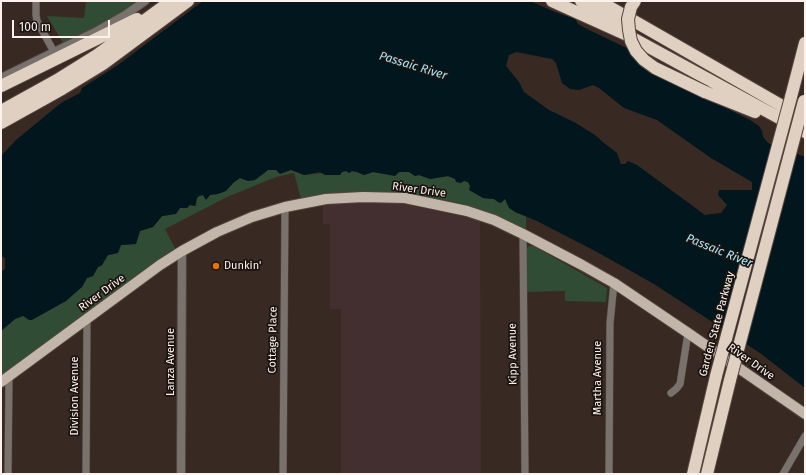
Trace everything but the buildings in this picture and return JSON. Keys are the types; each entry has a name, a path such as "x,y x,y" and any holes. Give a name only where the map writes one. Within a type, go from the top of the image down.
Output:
{"highway":[{"path":"1,86 128,24 165,1"},
{"path":"1,111 57,80 97,55 171,1"},
{"path":"1,123 103,64 143,36 188,1"},
{"path":"552,1 625,34 805,132"},
{"path":"581,1 685,62 728,90"},
{"path":"599,1 805,119"},
{"path":"635,1 628,19 628,30 636,51 644,60 655,68 705,92 755,112 778,118"},
{"name":"Garden State Parkway","path":"693,474 716,376 805,43"},
{"path":"707,474 730,380 804,98"}],"main road":[{"name":"River Drive","path":"5,380 160,265 217,232 252,217 285,207 326,199 363,197 405,198 467,211 494,220 582,264 614,283 805,414"}],"street":[{"path":"36,1 37,21 54,52"},
{"path":"1,78 111,23 145,1"},
{"name":"Cottage Place","path":"283,474 285,207"},
{"name":"Kipp Avenue","path":"523,234 525,474"},
{"name":"Lanza Avenue","path":"181,474 182,251"},
{"name":"Martha Avenue","path":"609,474 610,323 614,283"},
{"name":"Division Avenue","path":"86,474 87,319"},
{"path":"671,393 680,384 688,333"},
{"path":"5,380 8,474"},
{"path":"783,474 805,436"}],"shaded area":[{"path":"411,199 480,216 481,474 341,474 341,309 330,309 330,224 323,224 323,201"}],"green space":[{"path":"86,1 136,1 111,20 63,43 47,16 84,18"},
{"path":"268,169 291,169 304,175 346,171 357,172 364,175 373,172 409,172 415,176 419,175 430,179 448,176 468,182 470,186 483,198 494,199 498,202 505,198 515,212 526,216 526,235 467,211 405,198 302,203 294,173 276,177 227,197 165,229 178,254 1,383 1,331 15,319 82,287 87,278 93,276 98,266 100,267 102,265 108,255 114,254 119,250 121,245 135,244 140,230 153,227 162,216 170,215 180,208 187,208 190,205 196,206 199,195 203,195 206,199 210,195 231,186 240,178 247,180 264,174"},
{"path":"529,246 534,246 607,288 606,302 565,301 565,291 527,292 526,249"}],"water":[{"name":"Passaic River","path":"203,1 530,1 575,19 578,24 585,28 674,71 708,99 759,126 763,137 768,143 805,157 805,388 760,353 654,284 597,252 537,221 515,212 509,208 505,199 501,203 494,199 483,198 469,190 470,186 468,182 456,182 455,179 448,176 430,179 419,175 415,176 409,172 399,172 395,176 373,172 364,175 352,171 349,173 346,171 342,172 340,175 325,175 320,172 304,175 291,170 280,174 276,170 268,170 255,180 248,181 240,178 226,191 210,195 206,200 203,195 199,196 195,206 190,205 187,208 180,208 176,214 162,216 153,227 140,231 136,244 121,245 118,253 108,255 93,276 87,278 82,287 66,301 32,320 29,320 23,316 15,319 1,331 1,272 5,269 5,258 1,256 1,156 16,140 61,103 80,93 82,88 118,65","holes":["516,52 552,59 556,63 562,83 570,89 579,90 593,85 624,108 657,120 711,158 752,182 752,190 719,190 718,195 727,205 721,213 705,215 637,165 628,161 625,164 621,164 617,153 595,135 574,122 549,110 524,92 519,82 506,66 509,55"]}],"place":[{"name":"Dunkin'","path":"216,266"}]}
